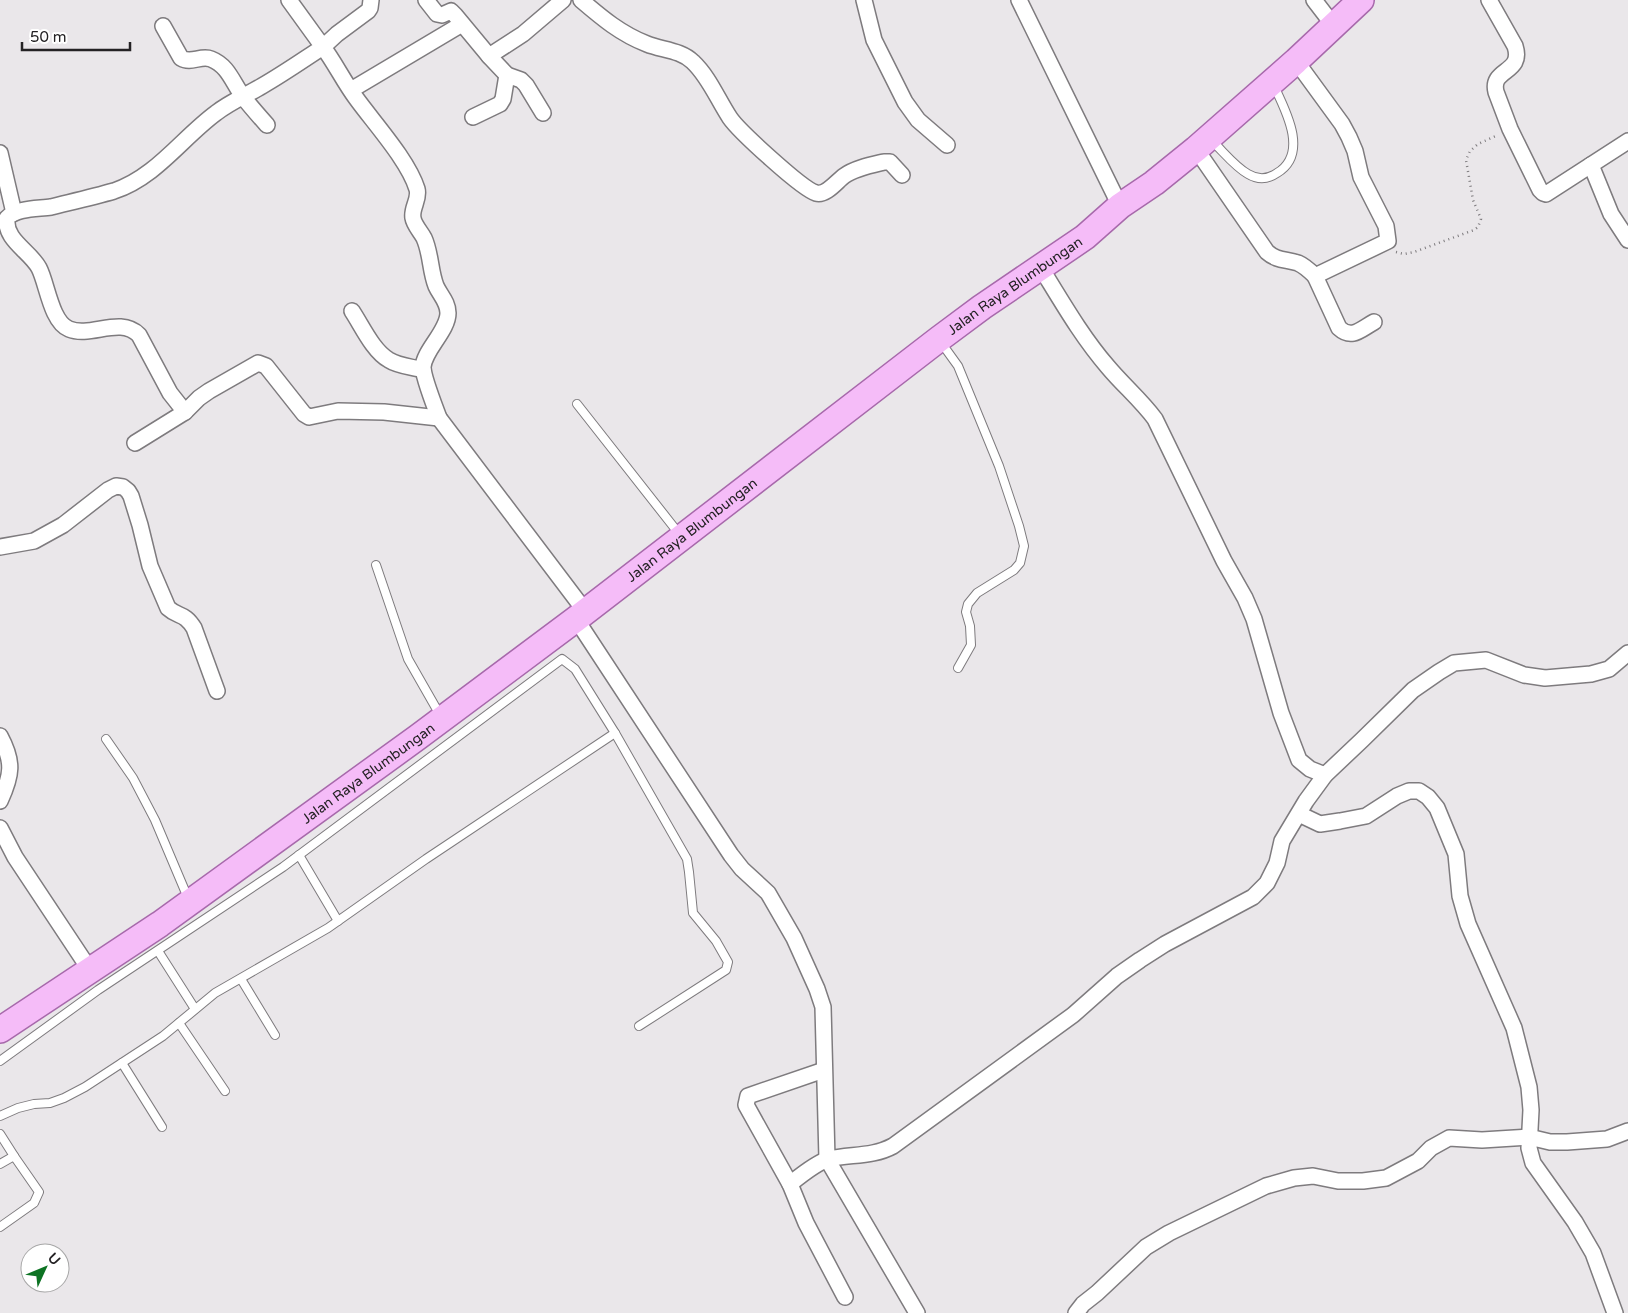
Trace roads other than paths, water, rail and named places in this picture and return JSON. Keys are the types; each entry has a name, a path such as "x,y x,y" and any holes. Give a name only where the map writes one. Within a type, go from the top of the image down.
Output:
{"main road":[{"name":"Jalan Raya Blumbungan","path":"2,1024 90,970 190,902 442,719 581,615 939,339 982,307 1085,237 1120,206 1154,182 1202,143 1296,61 1362,0"}],"street":[{"path":"289,0 351,90 400,156 417,190 418,198 414,207 413,219 424,236 435,284 446,303 448,311 448,319 423,364 423,370 439,418 581,615 731,855 742,870 768,893 794,938 823,1007 827,1159 860,1219 917,1313"},
{"path":"185,412 170,394 139,335 133,330 117,327 72,330 66,328 58,319 40,270 20,248 10,230 7,218 14,213 50,207 114,191 126,186 149,172 218,111 262,86 323,47 368,11 371,0"},
{"path":"426,0 438,14 442,15 451,11 507,75 521,80 526,85 543,113"},
{"path":"489,56 523,34 563,0"},
{"path":"581,0 610,25 646,44 674,51 692,60 732,120 776,163 806,187 817,193 823,193 847,174 866,166 884,162 890,162 902,175"},
{"path":"864,0 874,40 905,102 918,120 947,145"},
{"path":"1019,0 1120,206"},
{"path":"1314,0 1334,26"},
{"path":"1489,0 1515,46 1517,53 1515,64 1501,75 1494,87 1510,129 1543,194 1546,194 1628,141"},
{"path":"351,90 462,24"},
{"path":"163,26 181,58 184,60 202,57 212,59 224,67 243,97 267,125"},
{"path":"1296,61 1342,124 1355,151 1361,177 1386,226 1388,241 1315,276"},
{"path":"473,117 500,104 503,99 507,75"},
{"path":"1202,143 1267,252 1273,258 1298,263 1315,276 1339,328 1345,333 1353,334 1374,322"},
{"path":"0,153 14,213"},
{"path":"1591,165 1611,214 1628,240"},
{"path":"1041,268 1083,335 1109,368 1142,402 1155,419 1254,618 1281,713 1300,760 1310,769 1325,775"},
{"path":"352,311 382,355 390,361 423,370"},
{"path":"135,443 185,412 209,391 258,362 266,366 304,414 309,417 338,411 384,412 439,418"},
{"path":"0,546 34,541 63,525 108,490 116,486 123,487 131,496 150,566 168,608 172,612 189,619 217,691"},
{"path":"790,1184 827,1159 875,1153 894,1146 1072,1015 1117,976 1140,960 1165,944 1253,897 1267,882 1277,863 1282,841 1325,775 1412,690 1454,663 1486,660 1524,675 1545,678 1591,674 1609,669 1628,654"},
{"path":"0,736 9,759 10,775 0,801"},
{"path":"1299,814 1320,824 1340,822 1366,816 1397,796 1409,791 1419,791 1428,797 1437,808 1456,854 1460,896 1468,924 1514,1028 1529,1087 1531,1110 1529,1148 1533,1163 1575,1222 1593,1253 1615,1313"},
{"path":"0,828 15,857 90,970"},
{"path":"824,1070 782,1086 748,1096 746,1105 790,1184 806,1223 845,1297"},
{"path":"1076,1313 1083,1304 1146,1247 1169,1233 1266,1186 1294,1178 1314,1176 1338,1181 1386,1178 1418,1161 1431,1148 1449,1138 1482,1140 1529,1137 1550,1142 1567,1142 1608,1139 1628,1131"}],"lane":[{"path":"1202,143 1236,164 1249,175 1263,179 1282,170 1293,154 1293,142 1290,119 1272,82"},
{"path":"939,339 958,366 991,448 1019,526 1024,546 1023,556 1014,570 977,593 968,604 966,612 970,626 971,645 958,668"},
{"path":"577,404 681,537"},
{"path":"376,565 408,659 442,719"},
{"path":"0,1061 98,990 299,855 562,659 575,669 615,733 687,859 690,872 693,913 716,941 728,962 726,970 639,1026"},
{"path":"0,1116 18,1108 50,1103 85,1087 163,1036 215,993 338,921 615,733"},
{"path":"106,739 133,778 155,820 190,902"},
{"path":"299,855 338,921"},
{"path":"158,951 196,1009"},
{"path":"241,979 275,1035"},
{"path":"179,1023 225,1091"},
{"path":"122,1063 162,1127"},
{"path":"0,1134 38,1192 34,1204 0,1227"},
{"path":"0,1164 14,1156"}]}
